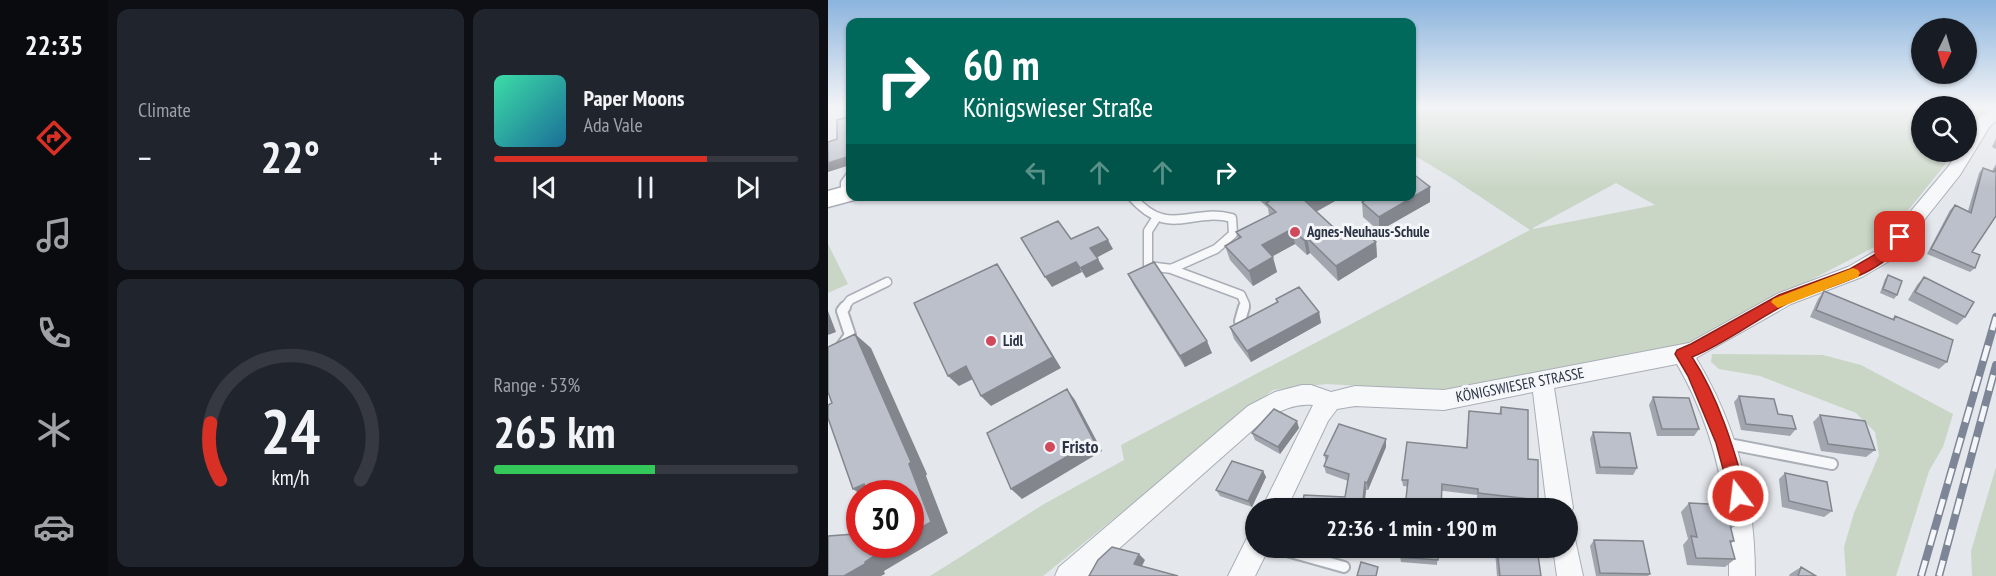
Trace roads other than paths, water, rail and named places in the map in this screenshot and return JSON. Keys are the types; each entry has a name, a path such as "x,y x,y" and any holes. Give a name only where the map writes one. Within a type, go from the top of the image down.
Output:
{"street":[{"name":"KÖNIGSWIESER STRASSE","path":"1068,576 1256,413 1274,402 1308,393 1321,396 1329,402 1355,396 1444,400 1682,354 1696,349 1784,299 1855,272 1886,254 1921,213 1958,162"},
{"path":"1682,354 1694,373 1724,443 1738,496 1743,536 1742,576"},
{"path":"1542,380 1559,498"},
{"path":"1279,498 1320,414 1329,402"},
{"path":"1241,576 1250,558"},
{"path":"1567,558 1570,576"}],"lane":[{"path":"1135,201 1143,211 1171,221 1219,214 1232,218 1233,234 1216,249 1172,269"},
{"path":"1157,217 1148,231 1148,266 1172,269 1241,295 1245,304 1240,321"},
{"path":"828,355 839,350 850,335 843,311 850,300 887,282"},
{"path":"1724,443 1832,464"},
{"path":"1312,558 1344,567"}],"railway":[{"path":"1921,576 1996,317"},
{"path":"1939,576 1996,365"}],"place":[{"name":"Agnes-Neuhaus-Schule","path":"1295,232"},
{"name":"Lidl","path":"991,341"},
{"name":"Fristo","path":"1050,447"}]}
